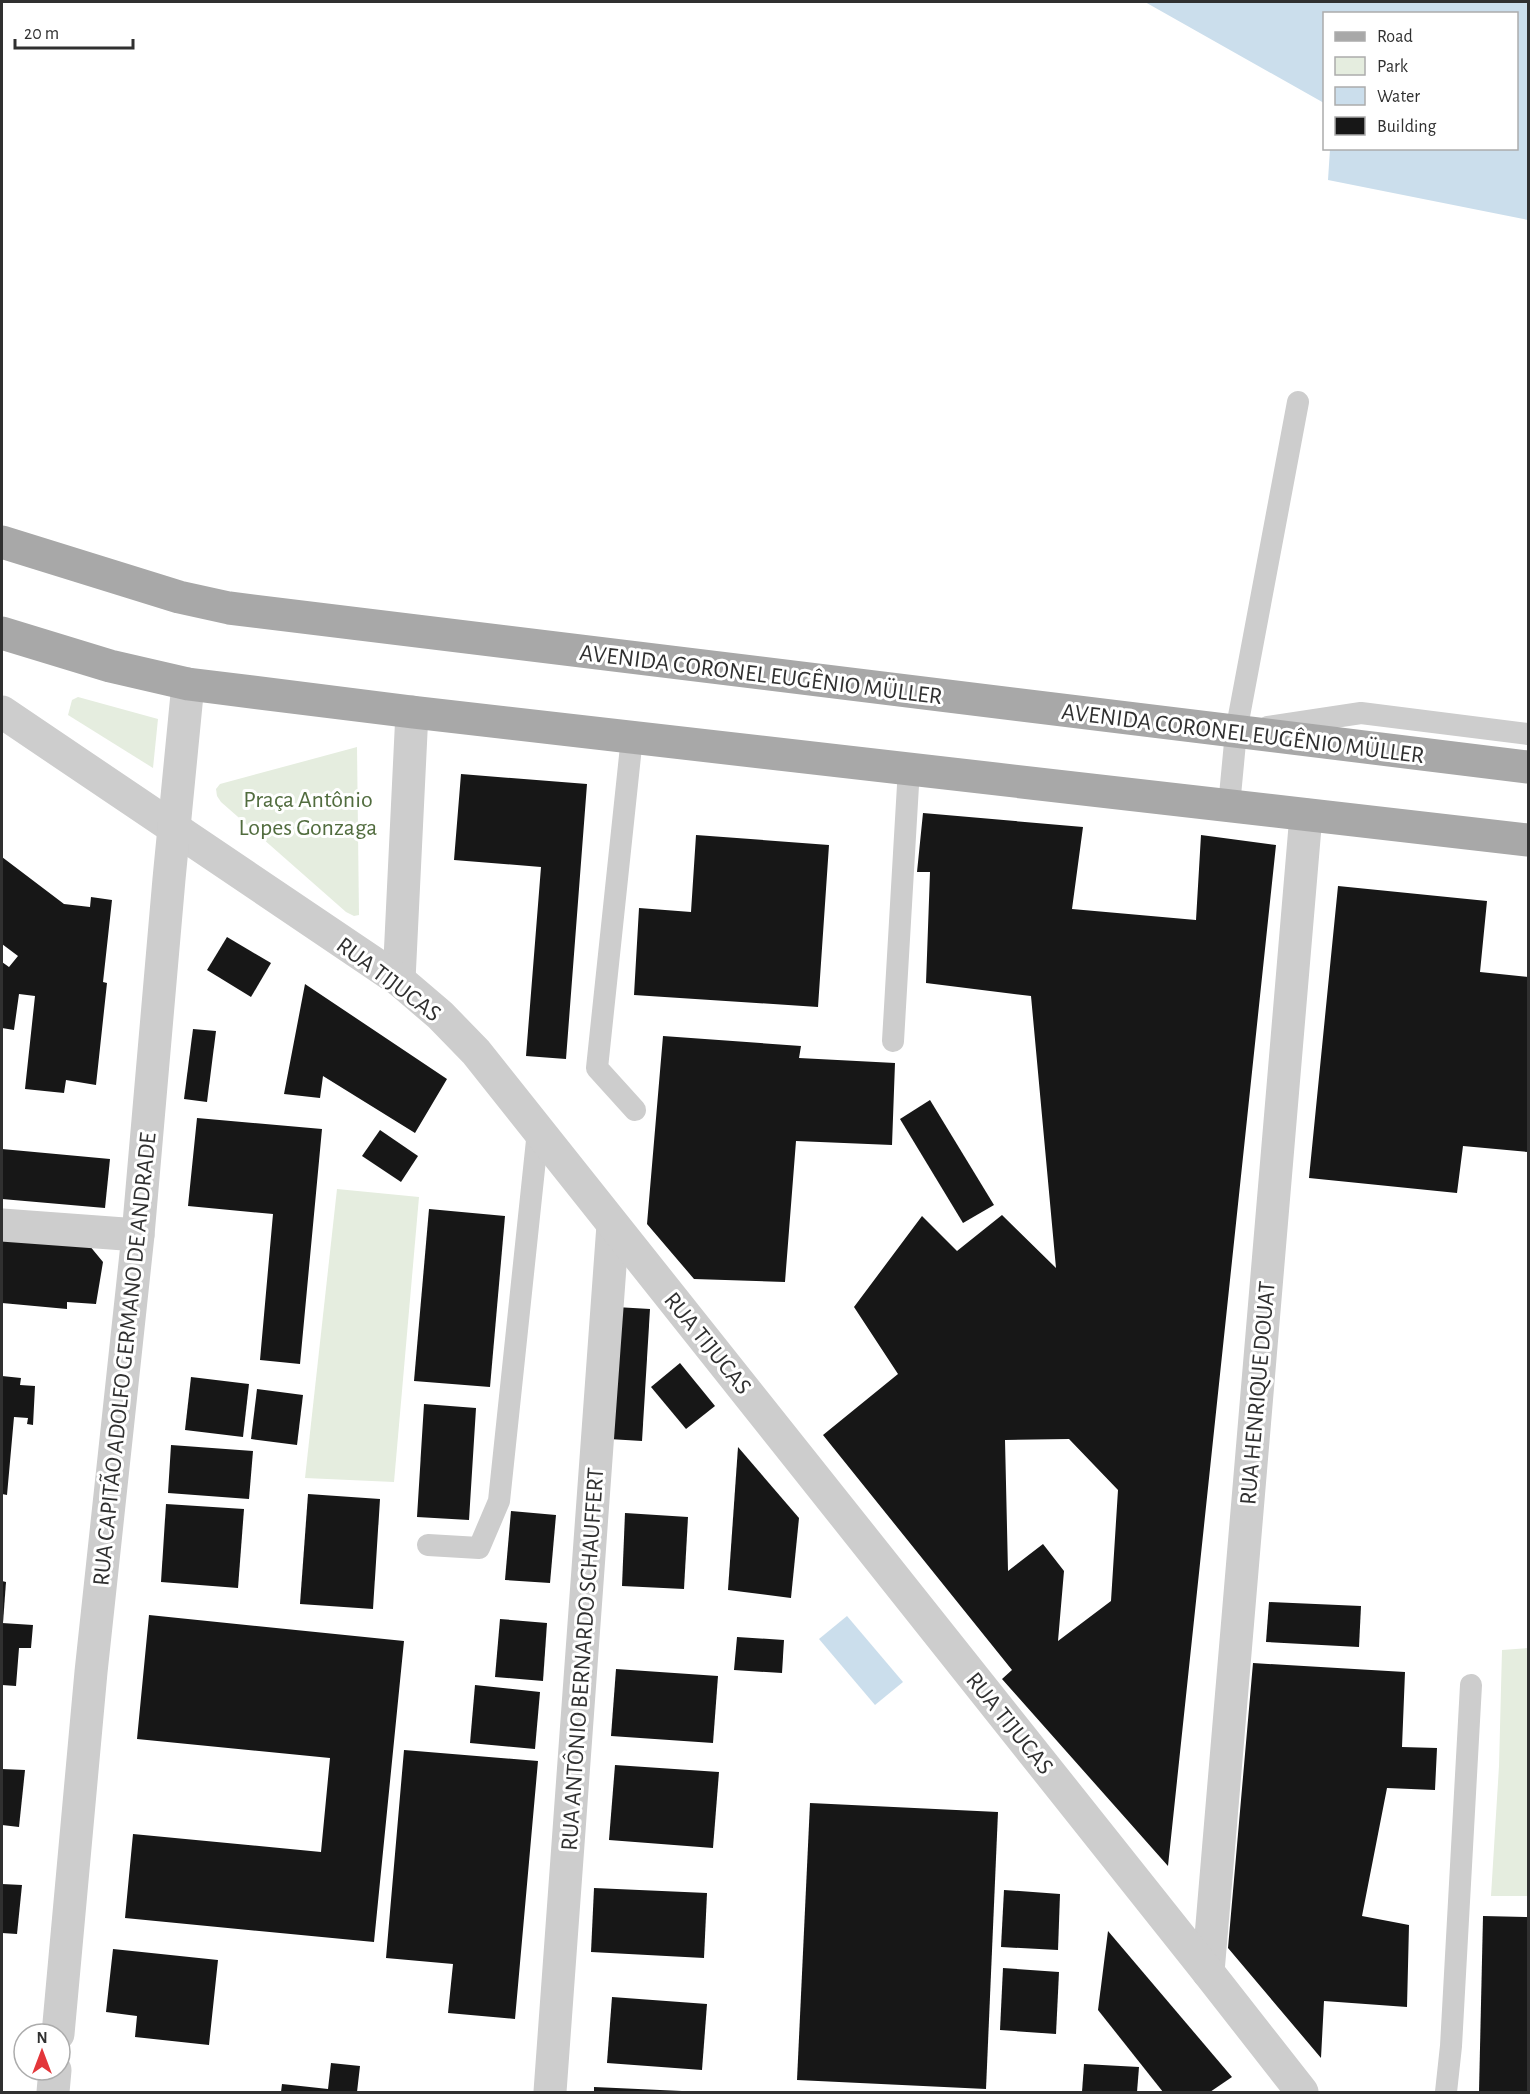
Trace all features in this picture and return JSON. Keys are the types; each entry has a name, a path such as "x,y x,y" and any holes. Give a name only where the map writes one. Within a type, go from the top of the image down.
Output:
{"main road":[{"name":"AVENIDA CORONEL EUGÊNIO MÜLLER","path":"2,542 159,591 229,608 1528,767"},
{"path":"2,633 110,666 188,684 412,712 1528,840"}],"street":[{"name":"RUA CAPITÃO ADOLFO GERMANO DE ANDRADE","path":"59,2022 91,1672 138,1235 188,684"},
{"name":"RUA TIJUCAS","path":"2,712 399,980 440,1015 476,1052 1302,2092"},
{"path":"399,980 412,712"},
{"name":"RUA HENRIQUE DOUAT","path":"1208,1972 1306,815"},
{"path":"2,1225 138,1235"},
{"name":"RUA ANTÔNIO BERNARDO SCHAUFFERT","path":"550,2092 614,1225"}],"lane":[{"path":"1229,806 1236,732 1298,402"},
{"path":"1236,732 1361,713 1528,734"},
{"path":"632,737 597,1068 635,1110"},
{"path":"892,1041 909,768"},
{"path":"428,1545 479,1548 499,1501 538,1131"},
{"path":"1446,2092 1452,2034 1471,1685"}],"green space":[{"path":"78,697 158,719 153,768 68,715 72,700"},
{"name":"Praça Antônio Lopes Gonzaga","path":"357,747 359,915 354,916 346,912 221,802 216,789 220,784"},
{"path":"337,1189 419,1197 394,1482 305,1478"},
{"path":"1528,1648 1528,1896 1491,1896 1499,1766 1502,1650"}],"water":[{"path":"1145,2 1528,2 1528,220 1328,180 1330,150 1518,150 1518,12 1323,12 1323,102"},
{"path":"847,1616 903,1682 875,1705 819,1639"}],"building":[{"path":"461,774 587,784 566,1059 526,1056 541,867 454,860"},
{"path":"923,813 1083,827 1072,909 1196,920 1201,835 1276,845 1168,1866 1002,1679 1012,1670 823,1435 898,1374 854,1307 922,1216 957,1251 1002,1215 1056,1268 1031,996 926,983 930,872 917,872","holes":["1069,1439 1118,1490 1111,1601 1058,1641 1064,1571 1043,1544 1008,1571 1005,1440"]},
{"path":"696,835 829,845 818,1007 634,995 639,908 691,912"},
{"path":"2,857 64,904 90,907 91,897 112,900 103,982 107,983 96,1085 66,1080 64,1093 25,1089 35,996 19,994 14,1030 2,1028 2,962 9,967 18,956 2,944"},
{"path":"1338,886 1487,901 1480,972 1528,977 1528,1152 1463,1146 1457,1193 1309,1178"},
{"path":"227,937 271,963 251,997 207,970"},
{"path":"305,984 447,1079 415,1133 323,1076 320,1098 284,1094"},
{"path":"193,1029 216,1031 207,1102 184,1099"},
{"path":"663,1036 801,1046 799,1058 895,1063 892,1145 796,1141 785,1282 694,1279 647,1224"},
{"path":"930,1100 994,1205 963,1223 900,1119"},
{"path":"197,1118 322,1129 300,1364 260,1360 273,1214 188,1206"},
{"path":"380,1130 418,1156 401,1182 362,1156"},
{"path":"2,1149 110,1159 105,1208 2,1199"},
{"path":"429,1209 505,1216 490,1387 414,1381"},
{"path":"2,1239 89,1245 103,1262 96,1304 67,1302 67,1309 2,1303"},
{"path":"616,1307 650,1309 642,1441 609,1439"},
{"path":"680,1363 715,1406 686,1429 651,1387"},
{"path":"2,1376 21,1378 20,1385 35,1386 33,1425 27,1424 28,1418 14,1417 7,1495 2,1494"},
{"path":"191,1377 249,1384 243,1437 185,1430"},
{"path":"257,1389 303,1395 297,1445 251,1439"},
{"path":"424,1404 476,1408 469,1520 417,1517"},
{"path":"171,1445 253,1451 249,1499 168,1493"},
{"path":"738,1447 799,1518 791,1598 728,1590"},
{"path":"308,1494 380,1499 373,1609 300,1604"},
{"path":"166,1504 244,1509 238,1588 161,1582"},
{"path":"511,1511 556,1515 550,1583 505,1580"},
{"path":"625,1513 688,1517 684,1589 622,1586"},
{"path":"2,1581 6,1582 3,1623 2,1623"},
{"path":"1269,1602 1361,1606 1359,1647 1266,1642"},
{"path":"149,1615 404,1641 374,1942 125,1918 133,1834 321,1852 330,1758 137,1739"},
{"path":"500,1619 547,1623 543,1681 495,1677"},
{"path":"2,1623 33,1625 31,1648 19,1648 16,1686 2,1685"},
{"path":"737,1637 784,1640 782,1673 734,1670"},
{"path":"1253,1663 1405,1672 1402,1747 1437,1748 1435,1790 1387,1788 1362,1916 1409,1925 1407,2007 1324,2001 1321,2058 1228,1948"},
{"path":"616,1669 718,1676 713,1743 611,1736"},
{"path":"475,1685 540,1692 535,1749 470,1743"},
{"path":"404,1750 538,1761 515,2019 448,2013 453,1964 386,1958"},
{"path":"615,1765 719,1772 713,1848 609,1840"},
{"path":"2,1769 25,1770 19,1827 2,1825"},
{"path":"810,1803 998,1812 986,2089 797,2080"},
{"path":"2,1884 22,1885 17,1934 2,1933"},
{"path":"594,1888 707,1893 704,1958 591,1952"},
{"path":"1004,1890 1060,1894 1058,1950 1001,1947"},
{"path":"1483,1916 1528,1917 1528,2092 1479,2092"},
{"path":"1108,1931 1232,2077 1210,2092 1163,2092 1098,2010"},
{"path":"113,1949 218,1960 209,2045 135,2037 137,2016 106,2012"},
{"path":"1003,1968 1059,1972 1056,2034 1000,2030"},
{"path":"612,1997 707,2004 702,2070 607,2063"},
{"path":"331,2063 360,2066 357,2092 281,2092 282,2084 328,2089"},
{"path":"1084,2064 1139,2067 1137,2092 1082,2092"},
{"path":"594,2087 682,2091 682,2092 594,2092"}]}
